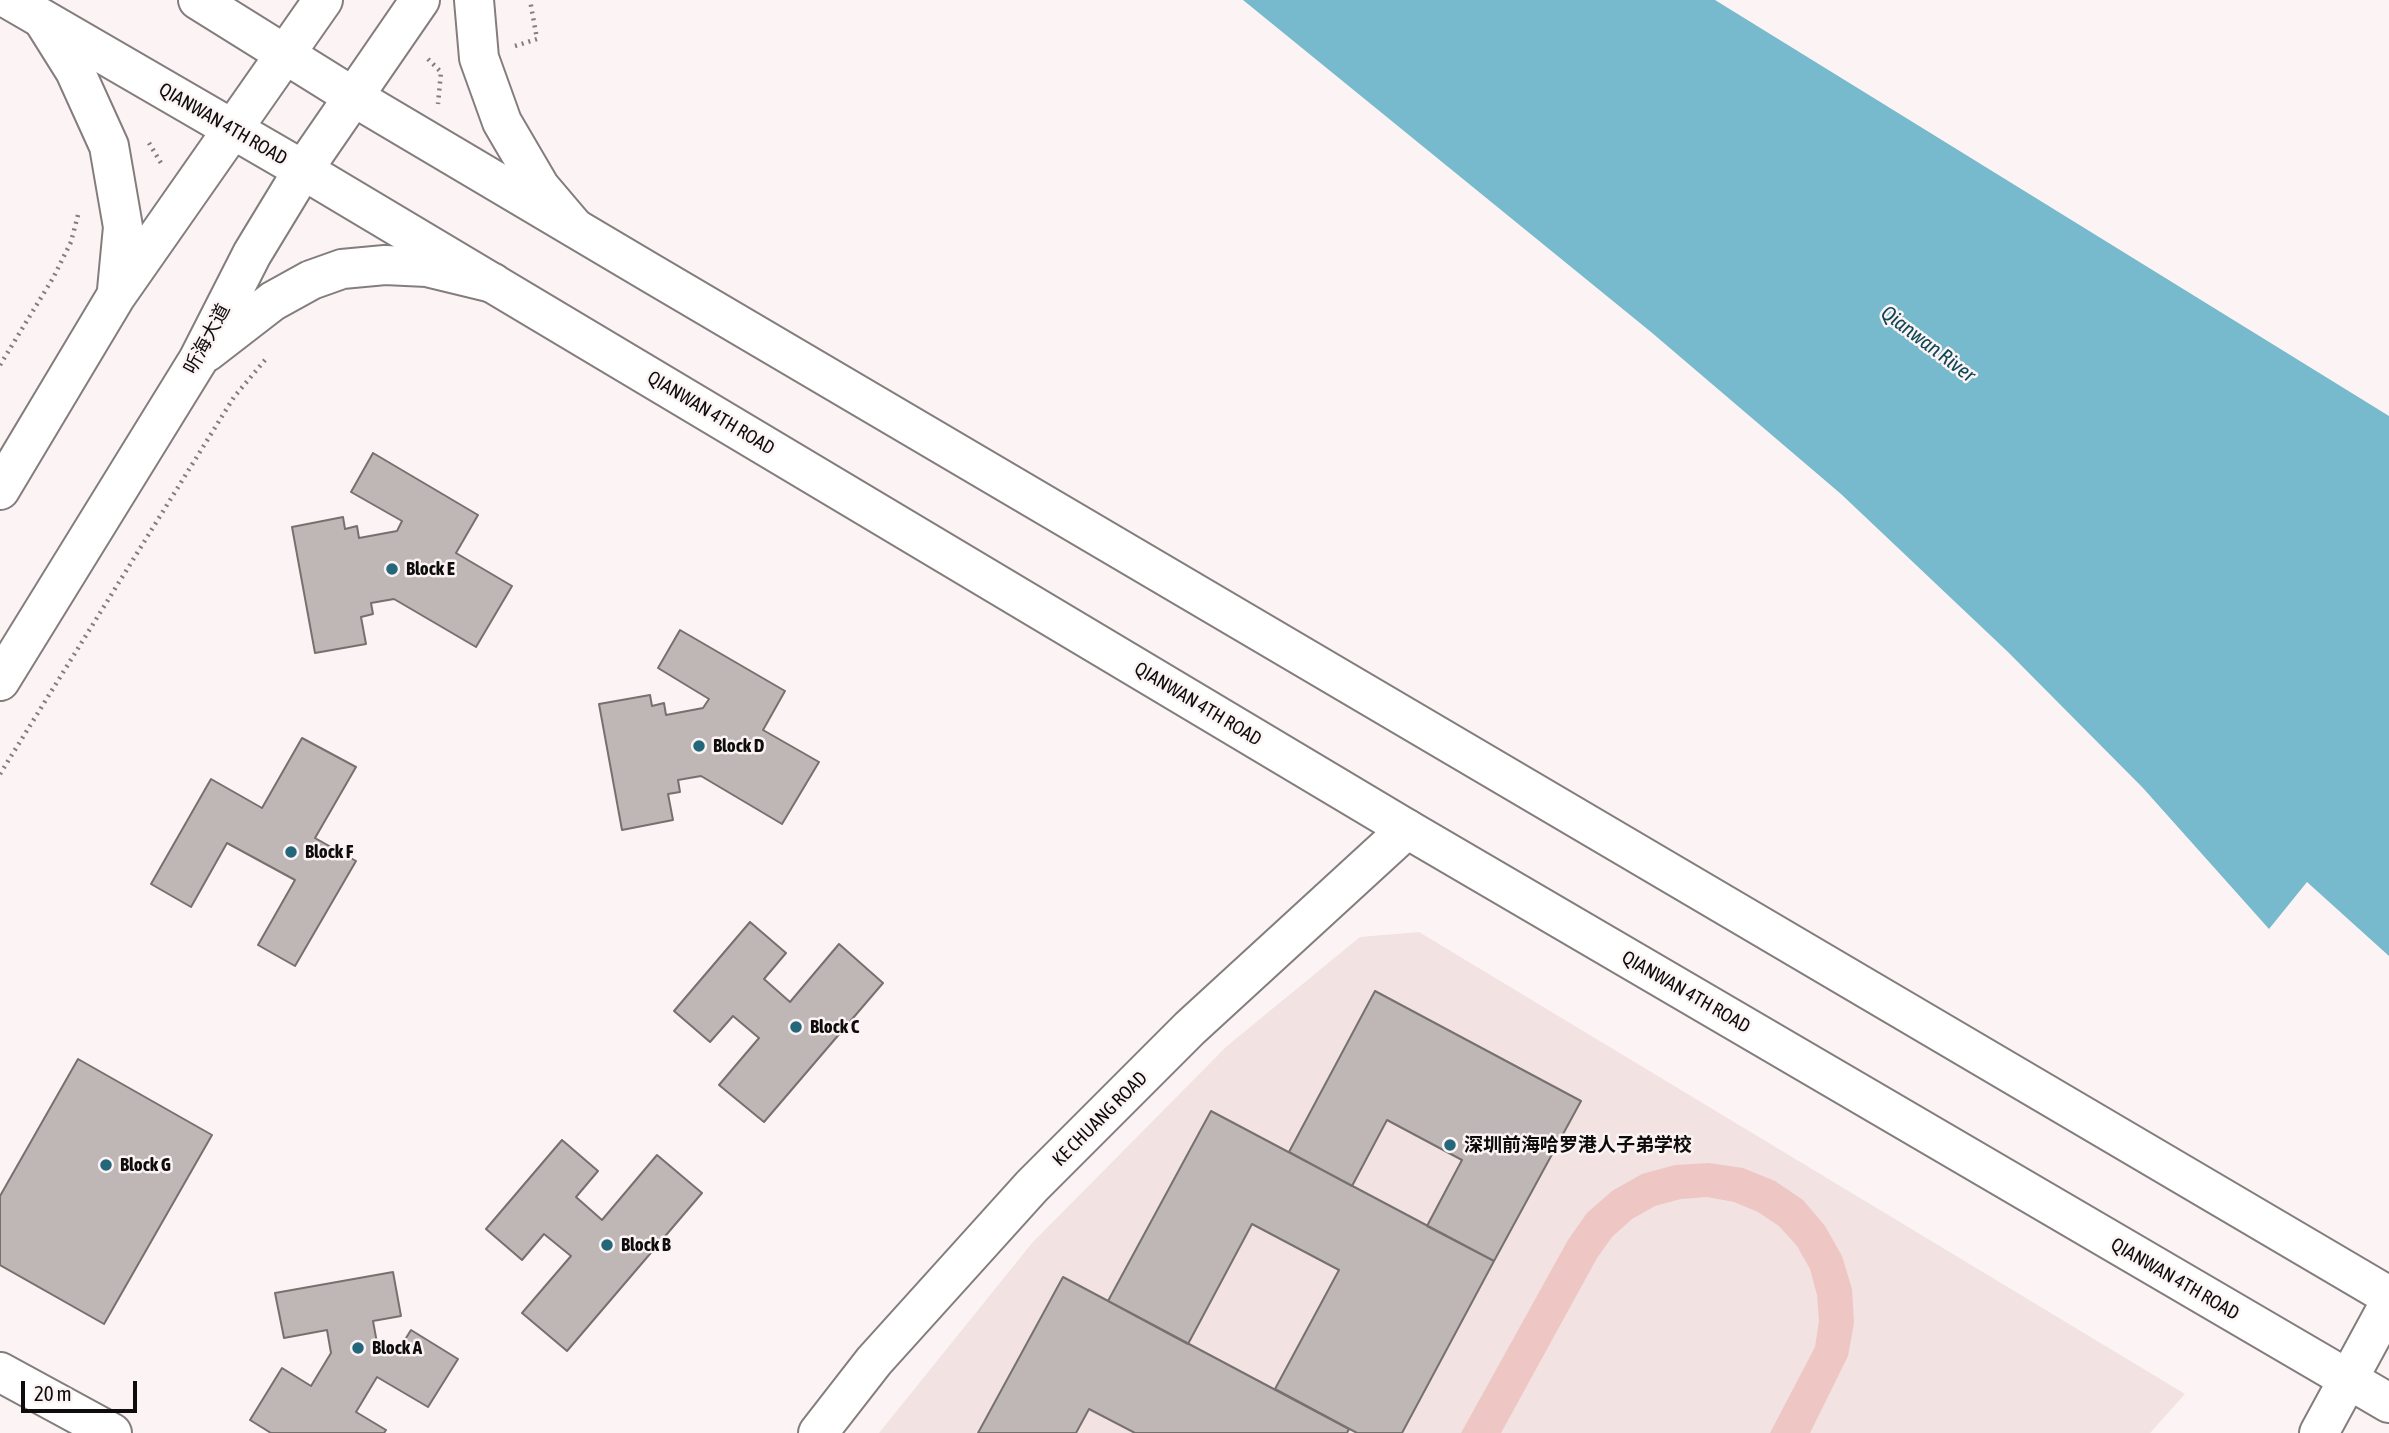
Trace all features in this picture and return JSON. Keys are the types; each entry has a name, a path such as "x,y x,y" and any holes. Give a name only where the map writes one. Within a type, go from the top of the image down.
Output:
{"street":[{"name":"QIANWAN 4TH ROAD","path":"10,0 303,170 1407,829 2389,1403"},
{"path":"198,0 352,96 2389,1296"},
{"path":"0,490 116,296 284,52 323,0"},
{"name":"听海大道","path":"0,681 198,360 252,254 303,170 420,0"},
{"path":"474,0 479,58 502,122 540,187 574,227"},
{"path":"43,20 75,71 109,146 123,227 122,260 116,296"},
{"path":"198,360 273,300 312,280 342,269 385,265 427,267 493,283"},
{"name":"KE CHUANG ROAD","path":"818,1433 874,1361 1032,1186 1190,1028 1407,829"},
{"path":"2319,1433 2389,1304"},
{"path":"0,1372 112,1433"}],"path":[{"path":"530,0 537,39"},
{"path":"0,365 71,242 82,198"},
{"path":"0,774 234,397 269,356"}],"shaded area":[{"name":"深圳前海哈罗港人子弟学校","path":"1419,932 2185,1394 2150,1433 879,1433 1032,1243 1227,1046 1360,937"},
{"path":"1709,1163 1743,1168 1775,1181 1803,1200 1825,1226 1842,1256 1852,1289 1854,1323 1848,1356 1810,1433 1770,1433 1815,1347 1819,1321 1817,1295 1810,1269 1797,1246 1779,1226 1758,1212 1734,1202 1707,1197 1681,1199 1655,1206 1632,1219 1612,1237 1597,1258 1501,1433 1461,1433 1568,1240 1587,1213 1612,1191 1642,1174 1675,1165"}],"water":[{"name":"Qianwan River","path":"1243,0 1715,0 2389,416 2389,956 2307,882 2269,929 2143,788 2008,652 1841,494 1651,332"}],"building":[{"name":"Block E","path":"373,453 478,515 456,553 512,586 476,647 394,599 371,603 373,614 361,617 366,644 315,653 292,527 343,517 345,529 357,526 359,538 397,531 402,521 351,492"},
{"name":"Block D","path":"680,630 785,691 763,730 819,762 782,824 701,776 678,780 680,792 668,794 673,820 622,830 599,704 650,695 652,706 664,703 666,715 703,708 709,699 658,668"},
{"name":"Block F","path":"302,738 356,767 315,838 356,861 295,966 258,945 295,880 227,843 191,907 151,884 211,779 262,808"},
{"name":"Block C","path":"750,922 786,953 764,979 790,1002 839,944 883,983 764,1122 719,1085 759,1038 733,1016 710,1042 674,1011"},
{"path":"1375,991 1581,1101 1494,1261 1427,1226 1462,1160 1387,1120 1352,1186 1289,1152"},
{"name":"Block G","path":"78,1059 212,1135 104,1324 0,1265 0,1196"},
{"path":"1211,1111 1494,1261 1402,1433 1357,1433 1275,1389 1339,1270 1252,1224 1188,1344 1108,1301"},
{"name":"Block B","path":"562,1140 598,1171 576,1197 602,1220 657,1155 702,1193 567,1351 522,1313 571,1256 544,1234 522,1260 486,1229"},
{"name":"Block A","path":"393,1272 401,1316 373,1321 377,1343 396,1354 411,1330 458,1359 428,1407 377,1377 356,1412 386,1430 384,1433 271,1433 250,1420 282,1368 311,1386 331,1353 327,1330 284,1338 275,1293"},
{"path":"1063,1277 1349,1429 1347,1433 1135,1433 1089,1409 1076,1433 978,1433"}],"place":[{"name":"Block E","path":"392,569"},
{"name":"Block D","path":"699,746"},
{"name":"Block F","path":"291,852"},
{"name":"Block C","path":"796,1027"},
{"name":"深圳前海哈罗港人子弟学校","path":"1450,1145"},
{"name":"Block G","path":"106,1165"},
{"name":"Block B","path":"607,1245"},
{"name":"Block A","path":"358,1348"}]}
